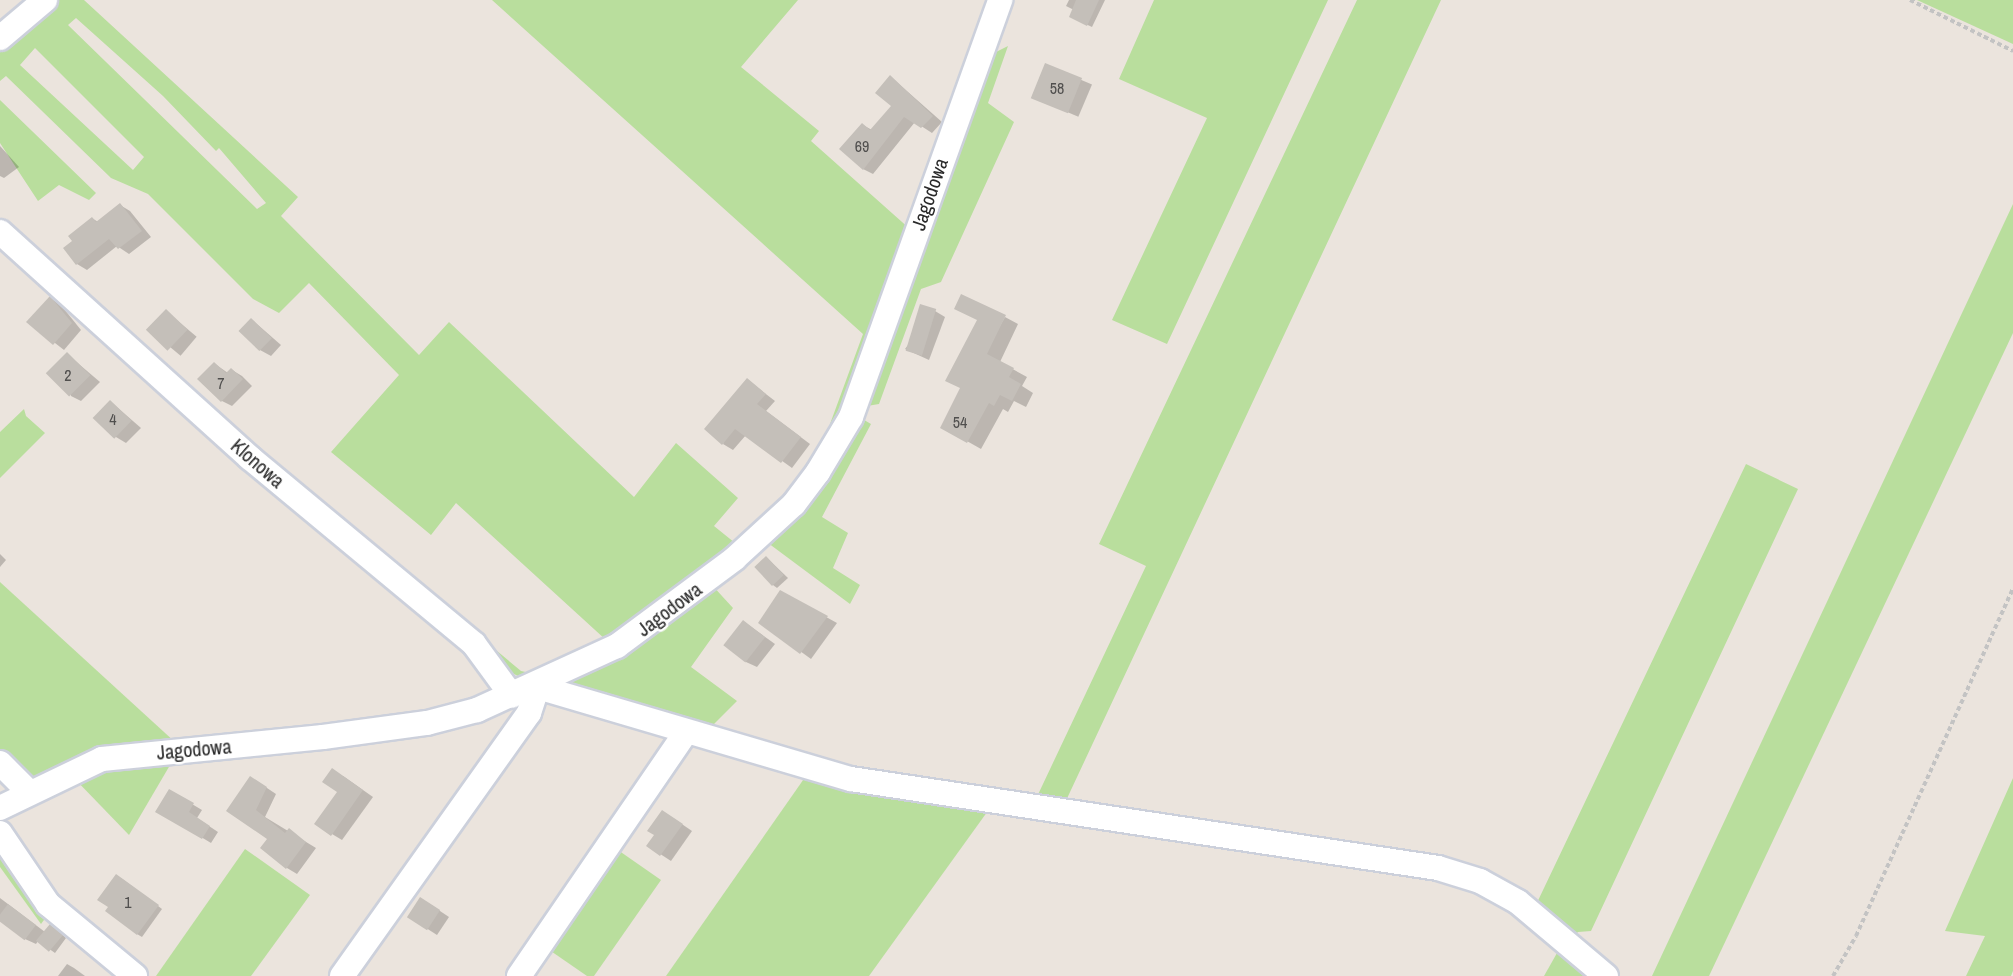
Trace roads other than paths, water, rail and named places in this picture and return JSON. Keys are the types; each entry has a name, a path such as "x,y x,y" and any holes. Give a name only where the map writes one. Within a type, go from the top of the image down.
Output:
{"street":[{"path":"0,38 45,0"},
{"name":"Jagodowa","path":"0,808 102,759 427,723 528,690 616,646 710,578 794,504 818,472 850,417 1000,0"},
{"name":"Klonowa","path":"0,232 250,458 474,644 503,678 528,690"},
{"path":"342,976 529,713 528,690 851,778 1437,868 1480,881 1518,902 1606,976"},
{"path":"519,976 686,732"},
{"path":"0,763 30,793"},
{"path":"0,832 48,904 135,976"}]}
